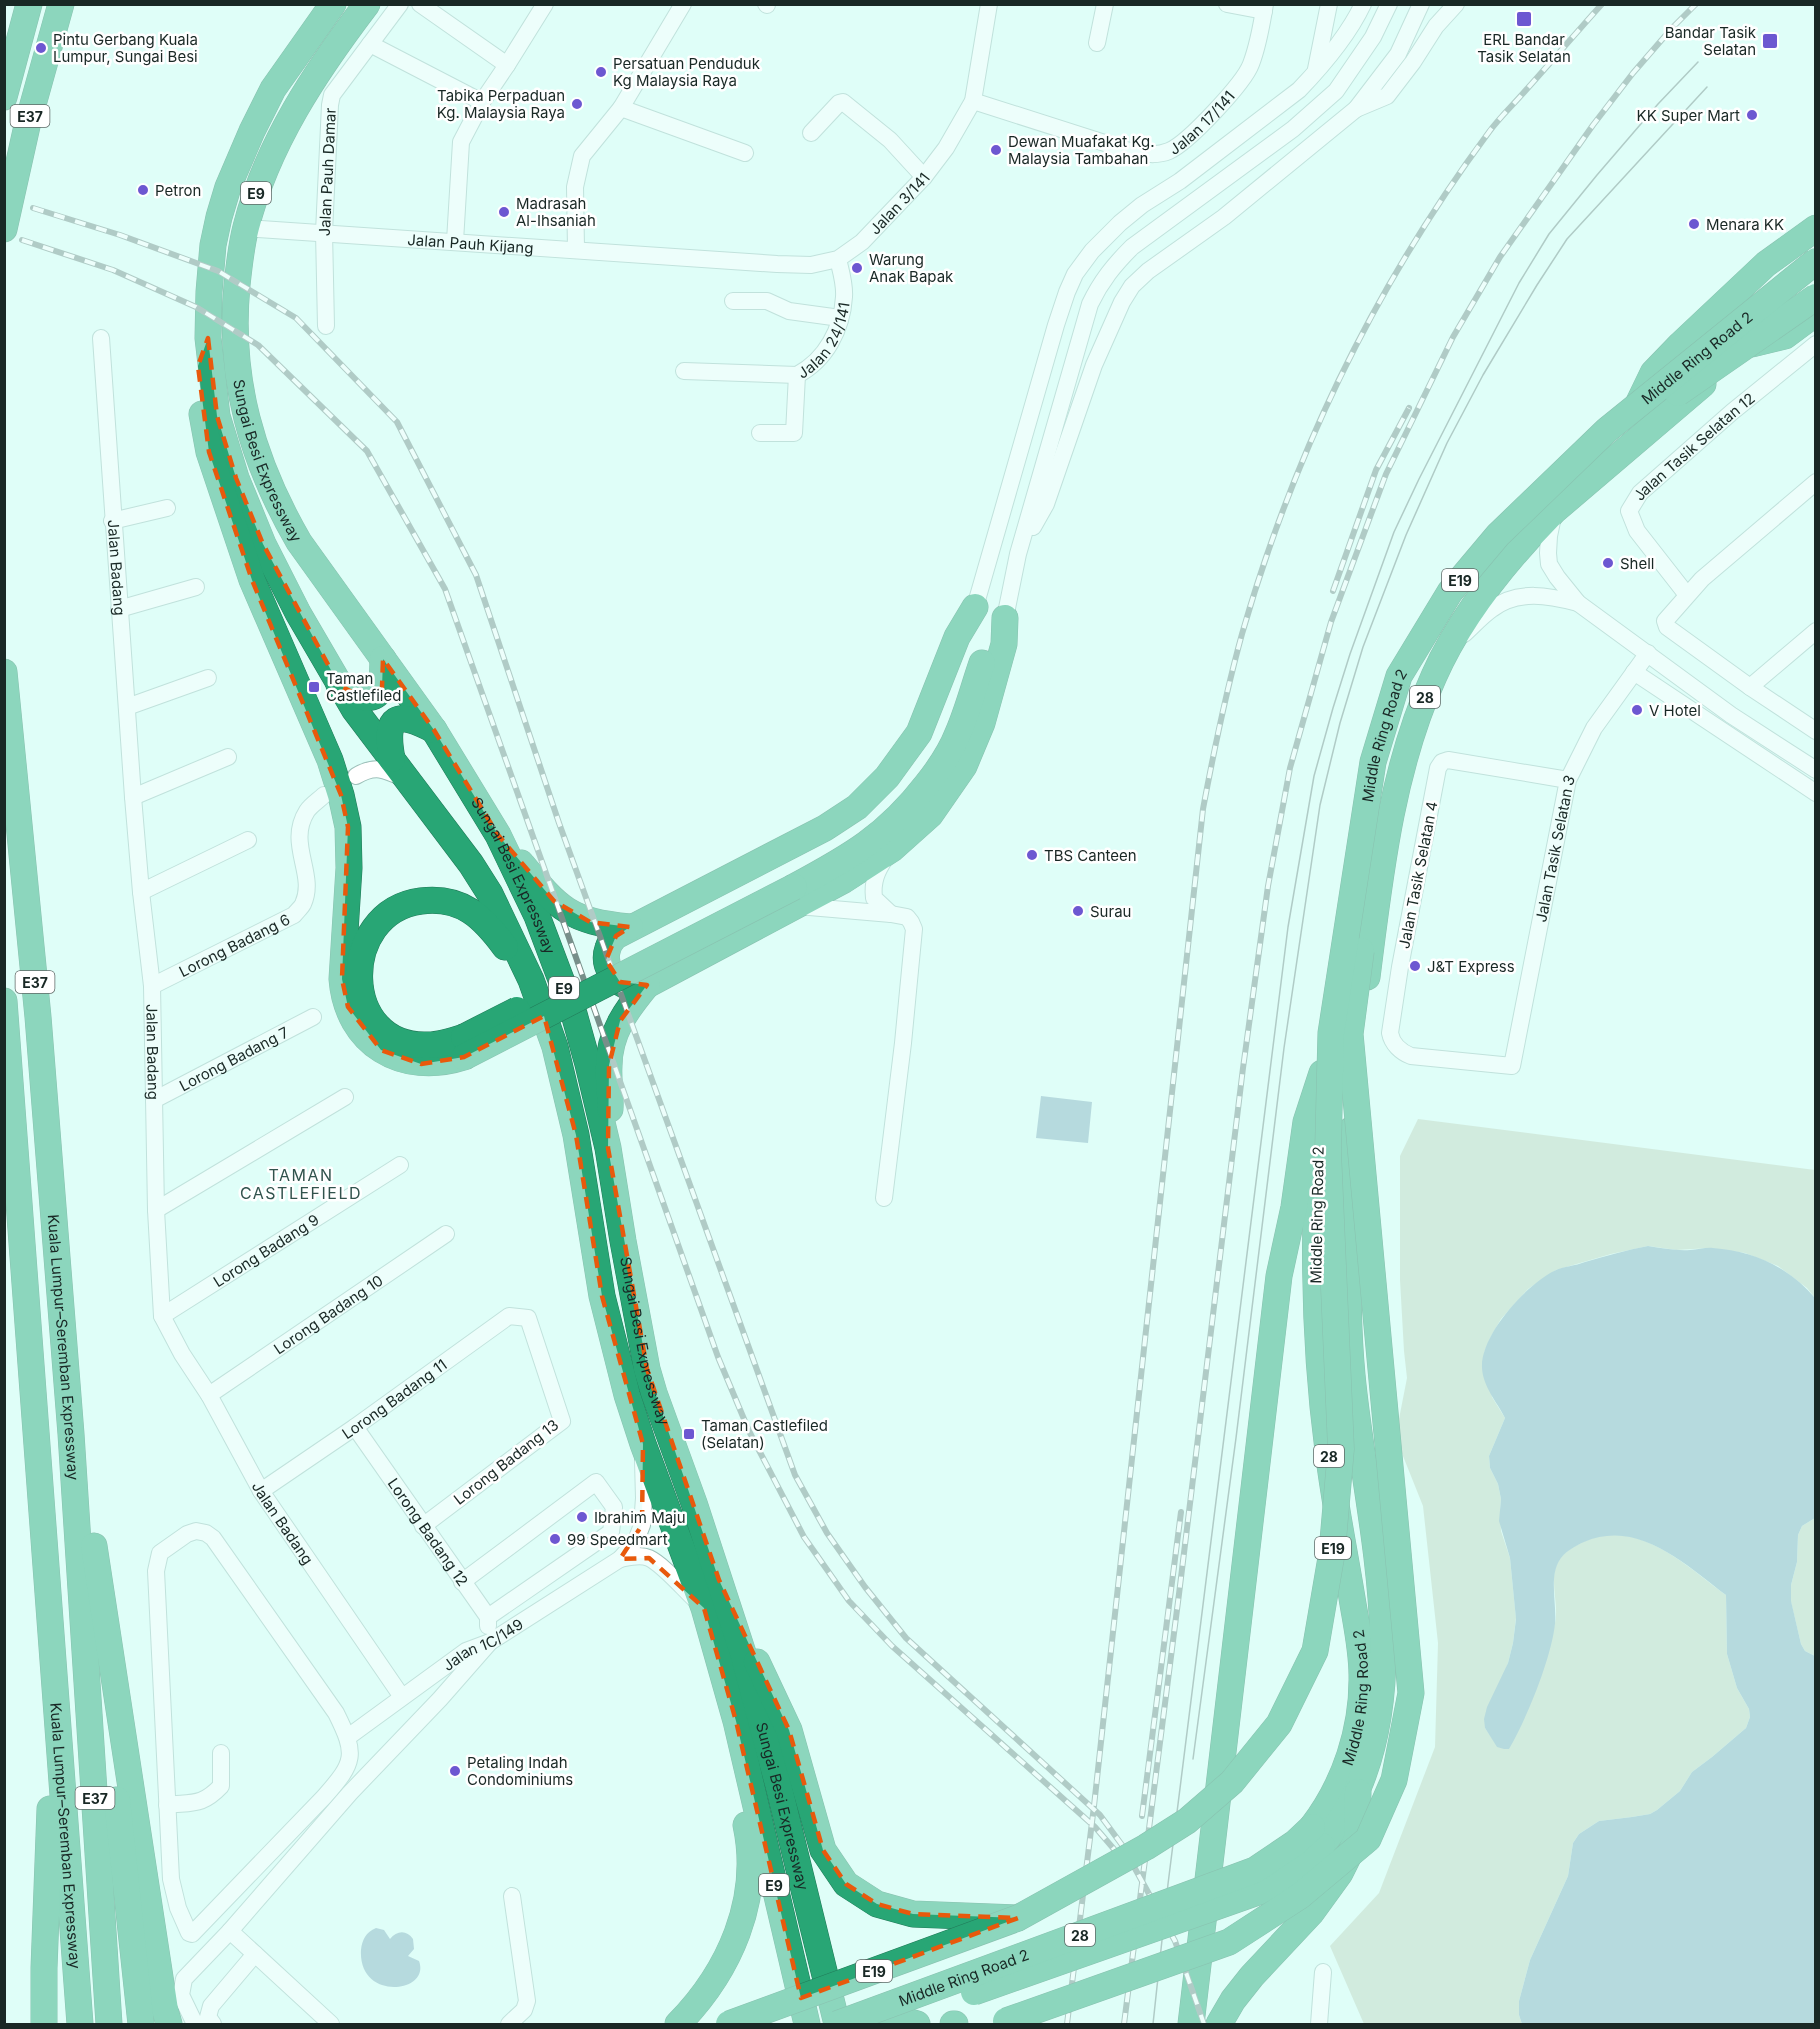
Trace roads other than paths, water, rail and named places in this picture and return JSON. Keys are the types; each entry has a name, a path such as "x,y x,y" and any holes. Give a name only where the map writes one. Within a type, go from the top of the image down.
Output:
{"highway":[{"name":"E37","path":"4,97 29,4"},
{"name":"E37","path":"4,229 27,126 61,4"},
{"name":"Sungai Besi Expressway","path":"367,4 332,51 296,108 259,186 245,228 235,309 235,357 244,410 258,458 282,512 299,542 434,730 498,835 537,916 574,1014 608,1148 647,1369 743,1653 837,2025"},
{"name":"Sungai Besi Expressway","path":"332,5 273,89 228,187 213,245 209,292 208,338 217,416 236,478 268,554 298,613 339,685 372,733 471,864 490,894 531,980 555,1047 576,1135 602,1296 627,1395 704,1608 736,1720 807,2025"},
{"path":"1639,402 1653,373 1681,344 1766,264 1815,228"},
{"name":"Middle Ring Road 2","path":"1317,1837 1349,1756 1358,1718 1362,1676 1355,1612 1328,1450 1322,1388 1314,1264 1322,1073 1353,846 1364,789 1391,696 1419,636 1471,558 1515,505 1815,260"},
{"name":"E19","path":"729,2025 1018,1918 1146,1847 1187,1821 1232,1782 1279,1724 1315,1651 1332,1552 1341,1449 1328,1151 1331,1033 1373,762 1399,676 1450,592 1498,535 1607,430 1815,260"},
{"name":"Middle Ring Road 2","path":"900,2023 1258,1892 1292,1874 1317,1837 1348,1809 1358,1789 1375,1731 1383,1669 1384,1631 1360,1446 1350,1339 1347,1282 1349,1156 1355,1068 1376,910 1395,794 1407,748 1424,699 1448,650 1483,594 1534,532 1554,511 1752,344 1815,296"},
{"name":"E19","path":"1001,2023 1228,1942 1300,1896 1368,1839 1394,1780 1411,1693 1350,1034 1385,763 1414,679 1460,597 1508,541 1613,438 1815,296"},
{"path":"1752,344 1785,336 1815,313"},
{"path":"208,338 198,366 201,412 209,452 252,580 330,760 346,816 349,868 342,979 345,1000 360,1029 381,1050 393,1057 421,1064 452,1061 464,1047 792,889 844,860 879,835 909,808 936,771 958,734 991,637 1005,618"},
{"path":"608,1148 610,1049 620,1021 647,985 792,889 836,845 872,820 902,792 925,761 943,727 973,639 975,607"},
{"path":"647,985 633,987 620,982 610,973 606,960 608,947 616,936 825,828 857,807 887,777 919,733 957,637 975,607"},
{"path":"792,889 844,880 892,849 930,815 964,766 982,723 1004,644 1005,618"},
{"path":"339,685 363,698 374,696 382,688 383,659"},
{"name":"Kuala Lumpur–Seremban Expressway","path":"4,672 38,1017 71,1434 109,2025"},
{"path":"392,759 389,733 390,726 395,721 415,719 434,730"},
{"path":"498,835 554,901 569,912 590,922 630,927"},
{"path":"464,1047 439,1044 426,1046 399,1040 378,1026 369,1015 358,981 362,954 372,930 389,913 413,903 438,900 466,908 488,925 531,980"},
{"name":"Kuala Lumpur–Seremban Expressway","path":"4,1001 80,2025"},
{"path":"1191,2025 1279,1276 1294,1207 1306,1122 1322,1073"},
{"path":"71,1434 81,1464 167,2017"},
{"path":"80,1571 103,1686 141,2025"},
{"path":"719,1580 789,1730 823,1850 846,1884 877,1904 913,1914 1018,1918"},
{"path":"44,2025 54,1668"},
{"path":"678,2025 693,2009 719,1973 731,1950 743,1916 750,1876 750,1856 741,1804 741,1745"},
{"path":"1220,2025 1233,2000 1252,1976 1311,1913 1340,1873 1357,1839 1358,1789"},
{"name":"Middle Ring Road 2","path":"837,2025 1256,1870 1295,1844 1317,1837"},
{"path":"66,2025 67,1981 74,1952"}],"street":[{"name":"Jalan Pauh Damar","path":"326,326 324,232 332,95 400,4"},
{"path":"420,4 507,65"},
{"path":"455,241 461,142 482,102 545,4"},
{"path":"576,249 575,187 582,156 621,108 683,4"},
{"name":"Jalan 3/141","path":"697,258 811,265 838,259 862,242 924,177 946,148 973,101 989,4"},
{"path":"1097,43 1106,4"},
{"path":"1227,4 1264,8"},
{"path":"975,607 1056,325 1075,274 1092,251 1120,223 1142,205 1180,181 1299,90 1355,21 1363,4"},
{"path":"1005,618 1018,554 1090,304 1098,287 1131,247 1293,129 1336,91 1374,37 1389,4"},
{"path":"1018,554 1046,504 1094,365 1131,286 1148,271 1224,217 1356,109 1398,54 1421,4"},
{"path":"1356,109 1387,96 1413,62 1436,26 1456,4"},
{"name":"Jalan 17/141","path":"973,101 1133,152 1153,155 1167,152 1179,146 1244,78 1251,64 1264,8"},
{"path":"1315,73 1329,8"},
{"path":"370,44 482,102"},
{"path":"811,133 839,103 843,102 890,140 924,177"},
{"path":"621,108 745,153"},
{"name":"Jalan Pauh Kijang","path":"245,228 697,258"},
{"name":"Jalan 24/141","path":"684,371 797,375 809,369 819,360 836,332 840,318 844,295 843,278 838,259"},
{"path":"733,301 767,301 789,311 840,318"},
{"name":"Jalan Badang","path":"101,338 133,797 152,986 156,1210 162,1316 182,1354 209,1395 261,1491 402,1697"},
{"name":"Jalan Tasik Selatan 12","path":"1688,595 1637,531 1629,511 1640,493 1732,412 1815,344"},
{"path":"760,433 794,433 797,375"},
{"path":"1815,482 1702,579 1665,621 1665,624 1750,687 1815,730"},
{"path":"112,521 167,508"},
{"path":"1554,511 1548,553 1550,564 1578,603 1731,715 1815,770"},
{"path":"119,609 196,587"},
{"path":"1448,650 1492,608 1504,601 1521,596 1552,596 1578,603"},
{"path":"1750,687 1815,631"},
{"name":"Jalan Tasik Selatan 3","path":"1512,1066 1568,780 1594,728 1648,653"},
{"path":"1634,672 1815,793"},
{"path":"127,707 208,678"},
{"path":"372,733 371,750 362,773 386,770 408,780"},
{"path":"133,797 228,757"},
{"name":"Jalan Tasik Selatan 4","path":"1512,1066 1411,1056 1391,1041 1390,1033 1400,967 1438,768 1442,762 1448,760 1568,780"},
{"name":"Lorong Badang 6","path":"152,986 294,915 303,904 306,891 306,877 298,844 299,827 308,810 324,795"},
{"path":"141,892 248,840"},
{"path":"891,914 874,898 872,885 877,872 892,849"},
{"path":"792,889 907,917 914,929 884,1198"},
{"name":"Lorong Badang 7","path":"154,1100 313,1017"},
{"path":"156,1210 345,1097"},
{"name":"Lorong Badang 9","path":"162,1316 400,1165"},
{"name":"Lorong Badang 10","path":"209,1395 446,1234"},
{"name":"Lorong Badang 11","path":"261,1491 355,1427 509,1316 528,1318"},
{"name":"Lorong Badang 13","path":"423,1526 562,1421 528,1318"},
{"name":"Lorong Badang 12","path":"355,1427 488,1617"},
{"name":"Jalan 1C/149","path":"348,1737 466,1651 490,1642 620,1558 638,1538 642,1526 643,1444"},
{"path":"195,2025 181,1995 184,1979 230,1931 350,1793 440,1700 490,1642 488,1617 611,1532 614,1507 596,1482 462,1582"},
{"path":"196,1531 206,1533 213,1538 336,1713 348,1737 351,1759 342,1776 239,1887 192,1934 189,1934 183,1923 171,1879 156,1571 160,1553 196,1531"},
{"path":"620,1558 636,1556 649,1558 704,1608"},
{"path":"167,1805 206,1800 213,1794 221,1786 221,1753"},
{"path":"509,2025 524,2010 527,2001 512,1896"},
{"path":"230,1931 331,2025"},
{"path":"213,2025 208,2018 211,2006 255,1954"},
{"path":"1319,2025 1323,1972"}],"water":[{"path":"1041,1096 1092,1102 1088,1143 1036,1138"},
{"path":"1648,1246 1680,1250 1713,1248 1756,1257 1782,1269 1815,1298 1815,1518 1802,1526 1798,1535 1797,1562 1791,1585 1791,1601 1801,1644 1805,1651 1815,1656 1815,2024 1522,2024 1519,2015 1519,2001 1530,1960 1568,1876 1573,1843 1579,1834 1599,1821 1650,1814 1657,1810 1680,1791 1692,1772 1746,1728 1750,1717 1749,1709 1737,1688 1727,1654 1726,1595 1660,1548 1642,1540 1623,1536 1604,1536 1577,1545 1559,1561 1554,1575 1555,1624 1549,1654 1530,1705 1509,1749 1497,1747 1485,1728 1484,1719 1487,1707 1508,1663 1516,1619 1510,1558 1499,1521 1501,1499 1498,1484 1490,1468 1489,1456 1505,1418 1485,1382 1482,1368 1483,1355 1488,1341 1507,1312 1518,1299 1543,1278 1562,1268"},
{"path":"376,1928 384,1930 390,1939 402,1932 413,1939 414,1949 408,1956 419,1961 420,1972 415,1980 393,1987 381,1985 370,1978 363,1967 361,1950 365,1937"}],"tram line":[{"path":"1153,2024 1168,1884 1288,927 1314,776 1350,654 1394,532 1519,283 1549,234 1658,104 1698,62"},
{"path":"1193,1759 1236,1438 1284,1048 1320,805 1340,723 1363,647 1406,535 1447,443 1483,375 1537,285 1567,239 1707,87"}],"railway":[{"path":"1067,2024 1094,1806 1203,809 1236,656 1263,567 1313,435 1375,309 1410,249 1489,132 1602,4"},
{"path":"1124,2024 1243,1068 1268,886 1290,768 1331,622 1386,474 1453,337 1500,257 1593,125 1633,73 1696,4"},
{"path":"33,208 120,235 218,271 296,318 397,422 476,575 559,823 795,1475 827,1533 865,1587 906,1638 1100,1815 1122,1845 1175,1941 1204,2024"},
{"path":"22,240 113,270 196,307 258,345 367,451 445,589 718,1357 749,1431 804,1537 849,1601 892,1646 1095,1827 1119,1855"},
{"path":"1333,591 1376,470 1409,408"},
{"path":"1142,1816 1181,1512"}],"place":[{"name":"ERL Bandar Tasik Selatan","path":"1524,19"},
{"name":"Bandar Tasik Selatan","path":"1770,41"},
{"name":"Pintu Gerbang Kuala Lumpur, Sungai Besi","path":"41,48"},
{"name":"Persatuan Penduduk Kg Malaysia Raya","path":"601,72"},
{"name":"Tabika Perpaduan Kg. Malaysia Raya","path":"577,104"},
{"name":"KK Super Mart","path":"1752,115"},
{"name":"Dewan Muafakat Kg. Malaysia Tambahan","path":"996,150"},
{"name":"Petron","path":"143,190"},
{"name":"Madrasah Al-Ihsaniah","path":"504,212"},
{"name":"Menara KK","path":"1694,224"},
{"name":"Warung Anak Bapak","path":"857,268"},
{"name":"Shell","path":"1608,563"},
{"name":"Taman Castlefiled","path":"314,687"},
{"name":"V Hotel","path":"1637,710"},
{"name":"TBS Canteen","path":"1032,855"},
{"name":"Surau","path":"1078,911"},
{"name":"J&T Express","path":"1415,966"},
{"name":"Taman Castlefiled (Selatan)","path":"689,1434"},
{"name":"Ibrahim Maju","path":"582,1517"},
{"name":"99 Speedmart","path":"555,1539"},
{"name":"Petaling Indah Condominiums","path":"455,1771"}],"district":[{"name":"TAMAN CASTLEFIELD","path":"301,1184"}]}
